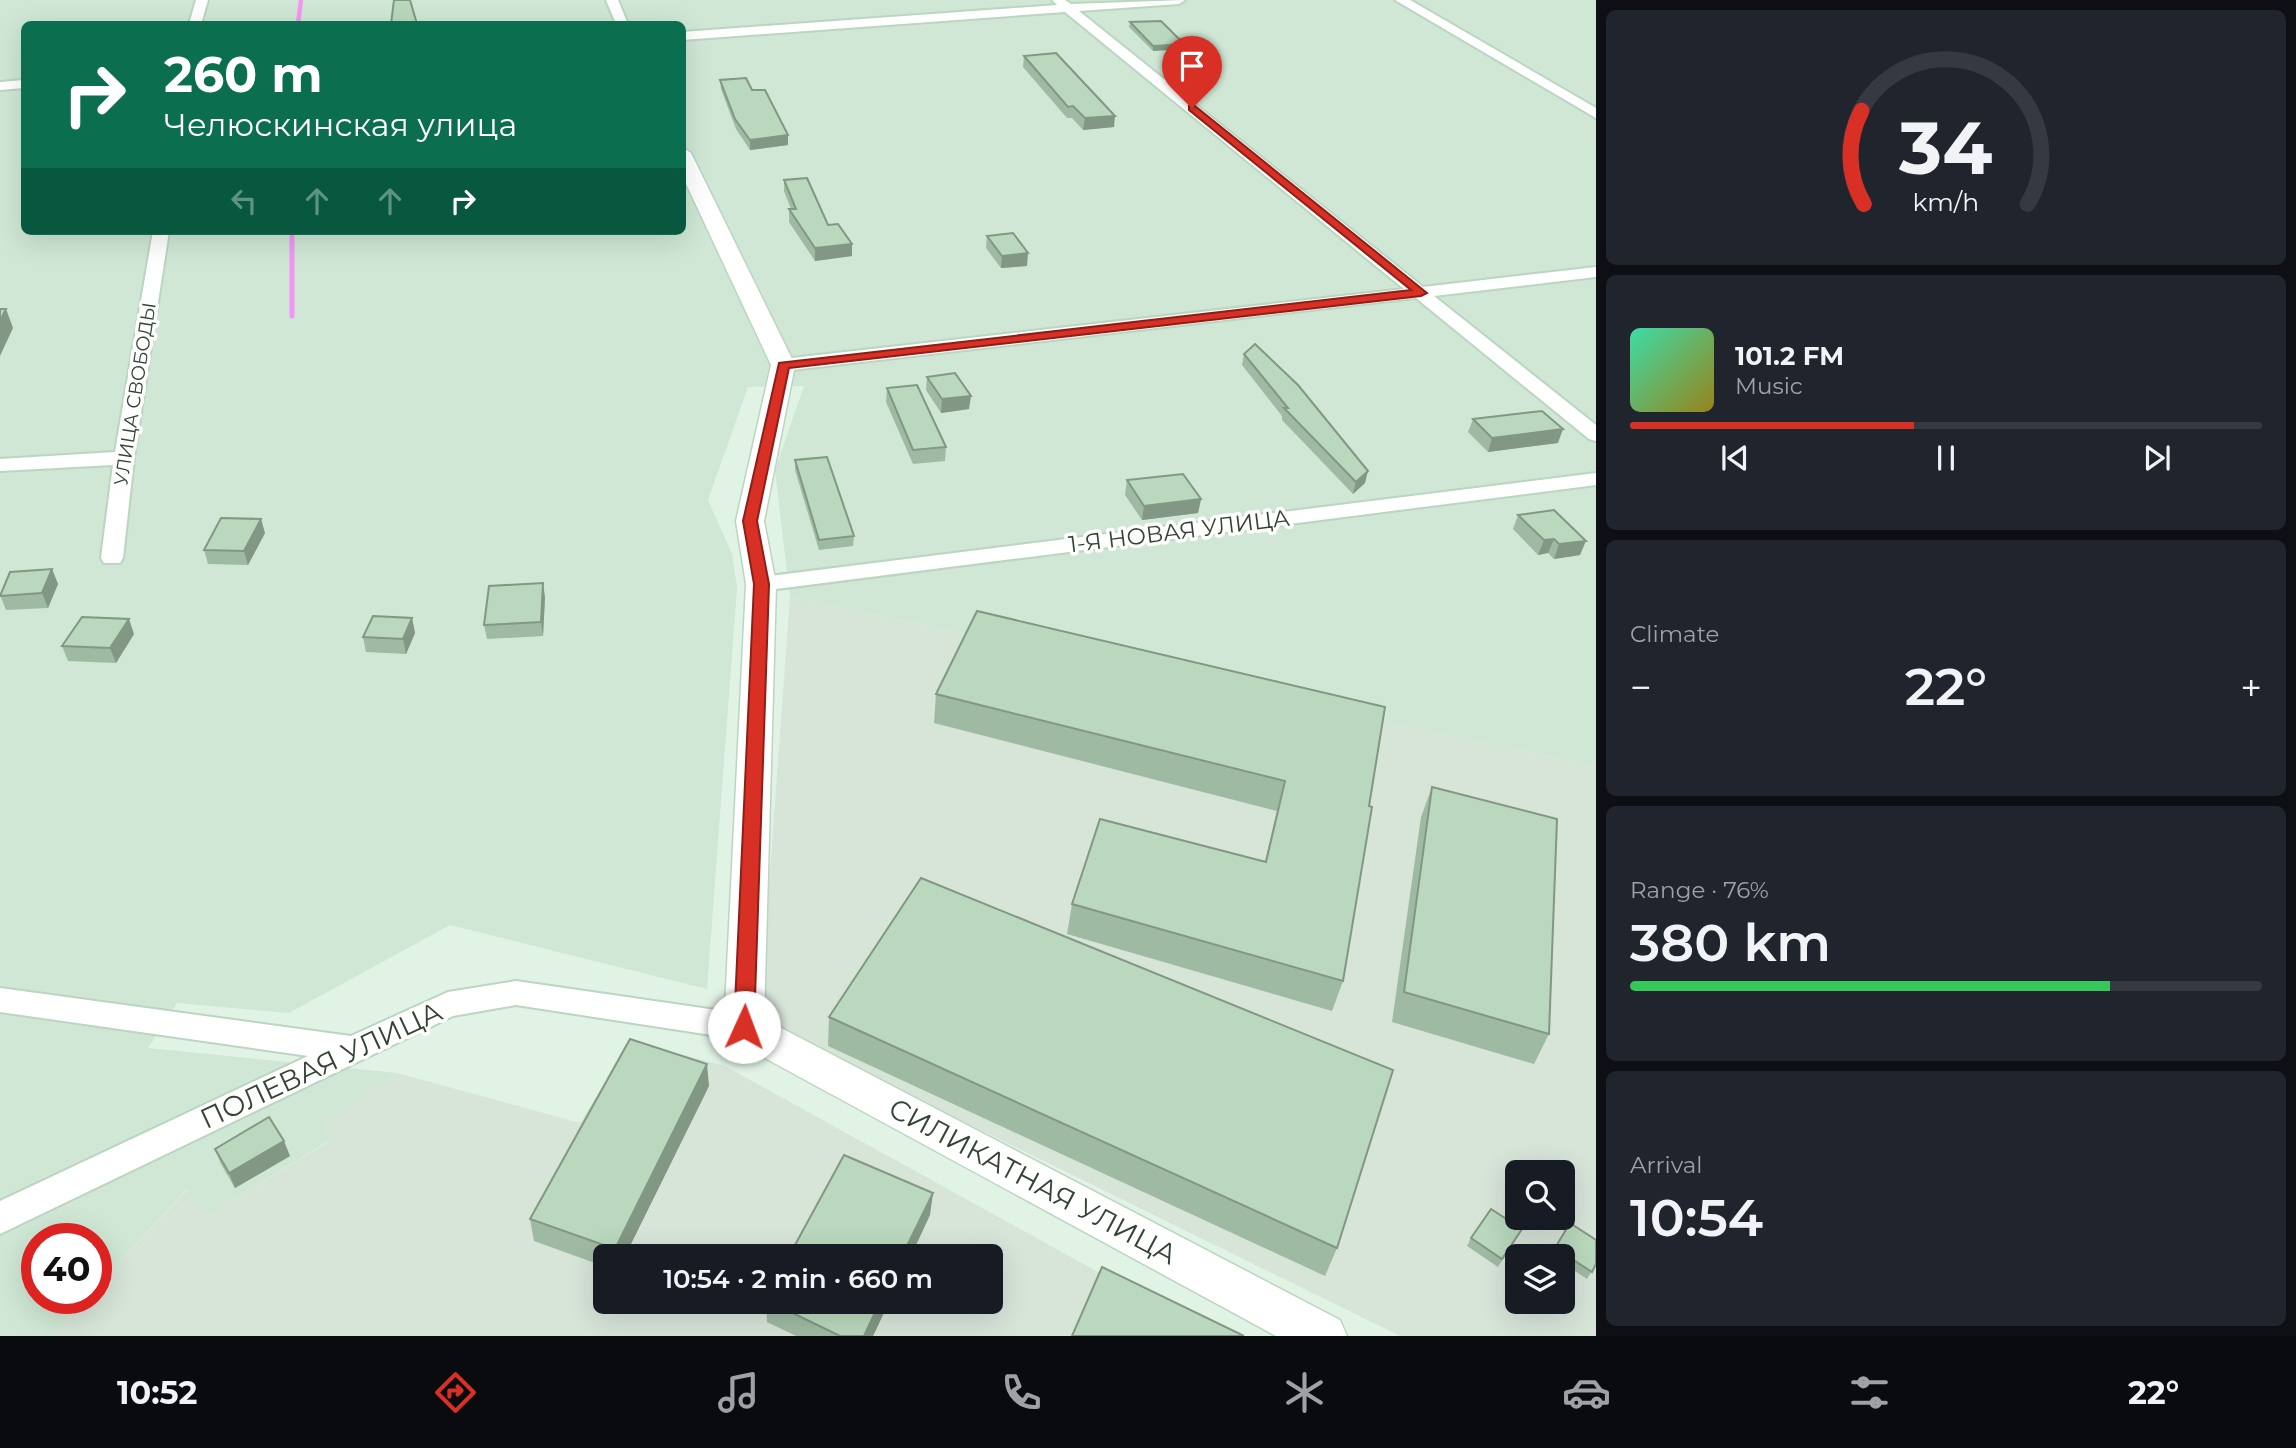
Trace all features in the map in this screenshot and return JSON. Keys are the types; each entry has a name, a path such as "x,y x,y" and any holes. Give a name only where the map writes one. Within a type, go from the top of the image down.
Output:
{"street":[{"path":"196,21 202,0"},
{"path":"612,0 621,21"},
{"path":"686,36 1063,4 1180,0"},
{"path":"1401,0 1596,114"},
{"path":"1063,4 1596,435"},
{"path":"0,86 21,84"},
{"path":"686,161 783,365 750,521 761,584 744,1027"},
{"name":"УЛИЦА СВОБОДЫ","path":"112,558 124,458 160,235"},
{"path":"783,365 1596,272"},
{"path":"0,465 124,458"},
{"name":"1-Я НОВАЯ УЛИЦА","path":"761,584 1596,479"},
{"name":"ПОЛЕВАЯ УЛИЦА","path":"0,1218 448,1004 516,993 744,1027"},
{"path":"0,1000 351,1049"},
{"name":"СИЛИКАТНАЯ УЛИЦА","path":"744,1027 1323,1336"}],"shaded area":[{"path":"0,0 1596,0 1596,766 790,597 775,470 804,386 748,387 708,500 732,554 737,588 707,989 450,925 289,1013 177,1003 148,1048 397,1073 324,1121 328,1141 208,1215 186,1190 112,1270 112,1223 21,1223 21,1314 72,1314 51,1336 0,1336"},
{"path":"790,597 1596,766 1596,1336 1400,1336 759,1021"},
{"path":"630,1041 725,1066 1214,1336 51,1336 72,1314 112,1314 112,1270 187,1190 208,1215 328,1142 324,1121 397,1073 580,1123"}],"building":[{"path":"394,0 410,0 416,21 391,21"},
{"path":"1161,21 1184,44 1153,46 1130,22"},
{"path":"1056,53 1115,116 1085,118 1073,106 1068,107 1024,56"},
{"path":"746,78 752,90 765,90 788,135 750,140 735,119 720,80"},
{"path":"807,178 828,225 838,224 852,244 815,248 789,209 796,209 784,180"},
{"path":"1013,233 1028,253 1002,256 987,236"},
{"path":"0,309 6,309 0,321"},
{"path":"1255,344 1298,385 1368,471 1356,482 1284,408 1288,408 1244,354"},
{"path":"955,373 971,396 942,399 927,377"},
{"path":"917,385 946,447 913,450 887,388"},
{"path":"1542,411 1563,429 1492,438 1473,419"},
{"path":"827,457 854,536 819,540 795,460"},
{"path":"1183,474 1201,499 1144,506 1127,480"},
{"path":"1554,510 1586,541 1559,544 1554,539 1544,540 1518,515"},
{"path":"221,518 261,519 244,551 204,550"},
{"path":"52,569 42,593 0,596 10,572"},
{"path":"543,583 541,622 484,625 489,586"},
{"path":"977,611 1385,707 1369,806 1372,807 1343,981 1072,904 1100,819 1266,862 1285,781 936,694"},
{"path":"373,616 412,618 403,639 363,637"},
{"path":"82,617 129,619 110,648 62,646"},
{"path":"1432,787 1557,819 1549,1034 1404,992"},
{"path":"921,878 1393,1070 1337,1248 829,1017"},
{"path":"630,1039 707,1064 617,1244 601,1244 530,1219"},
{"path":"269,1117 284,1141 229,1173 215,1149"},
{"path":"844,1155 933,1193 908,1244 796,1244"},
{"path":"1491,1209 1505,1218 1505,1230 1521,1230 1512,1244 1505,1244 1502,1259 1471,1238"},
{"path":"1575,1226 1596,1240 1596,1264 1592,1272 1575,1261 1575,1244 1557,1244 1566,1230 1575,1230"},
{"path":"1102,1267 1244,1336 1072,1336"},
{"path":"795,1314 874,1314 864,1336 840,1336"}],"waterway":[{"path":"298,21 301,0"},
{"path":"292,235 292,316"}],"route":[{"path":"744,1027 761,584 750,521 783,365 1421,293 1192,108"}]}
